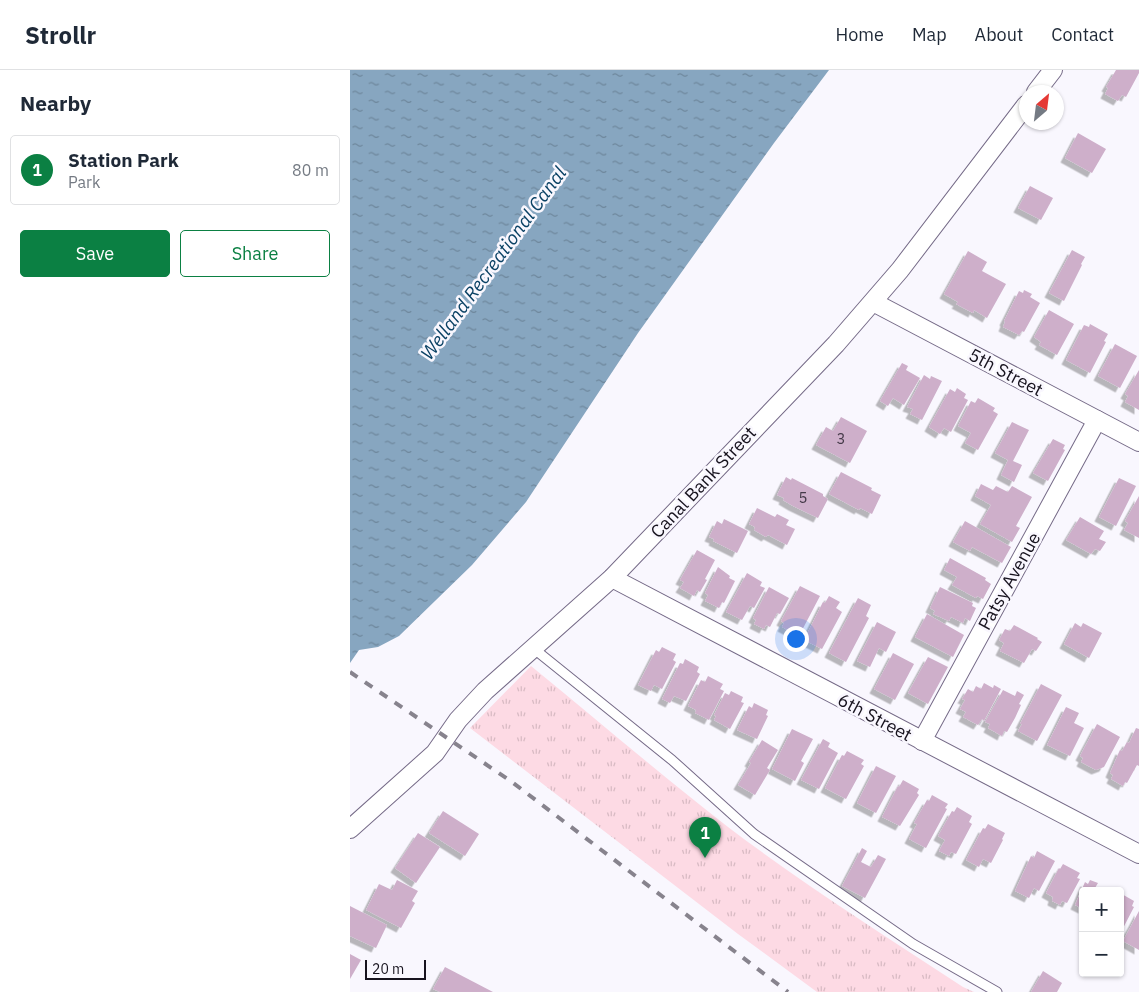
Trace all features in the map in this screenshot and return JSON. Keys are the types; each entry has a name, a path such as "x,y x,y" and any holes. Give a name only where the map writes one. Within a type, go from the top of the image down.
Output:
{"street":[{"path":"1041,85 1053,70"},
{"name":"Canal Bank Street","path":"350,829 435,753 458,720 485,690 612,578 873,302 900,270 1019,114"},
{"name":"5th Street","path":"873,302 1139,442"},
{"name":"Patsy Avenue","path":"922,741 1097,420"},
{"name":"6th Street","path":"612,578 1139,854"}],"lane":[{"path":"533,648 672,760 754,834 913,944 998,992"}],"green space":[{"path":"531,666 678,787 756,848 874,929 963,987 974,992 817,992 738,934 470,728"}],"water":[{"name":"Welland Recreational Canal","path":"350,70 829,70 774,143 638,333 526,502 472,565 399,636 378,647 359,650 350,663"}],"building":[{"path":"1116,70 1139,70 1126,97 1122,95 1118,101 1105,94 1108,88 1106,87"},
{"path":"1078,133 1106,149 1092,173 1065,158"},
{"path":"1030,186 1053,198 1041,220 1018,208"},
{"path":"1072,250 1085,257 1064,301 1049,293"},
{"path":"968,251 987,262 982,271 1006,284 987,318 974,310 973,313 956,304 958,302 944,294"},
{"path":"1024,290 1032,294 1030,297 1040,303 1024,332 1022,331 1019,335 1003,327 1004,321 1019,291 1023,293"},
{"path":"1049,310 1074,324 1057,355 1039,345 1041,342 1034,337"},
{"path":"1090,324 1108,334 1104,341 1106,342 1090,373 1066,360 1084,325 1089,327"},
{"path":"1115,344 1137,356 1120,388 1098,376"},
{"path":"902,363 908,366 906,370 920,378 904,405 893,398 888,406 880,401"},
{"path":"1139,370 1139,410 1125,402 1128,396 1125,394"},
{"path":"924,375 930,379 931,376 942,381 922,420 910,414 913,409 907,407"},
{"path":"957,388 966,394 964,398 968,400 951,432 944,428 940,434 929,427 950,389 955,392"},
{"path":"978,398 995,408 993,411 998,414 978,450 965,443 971,433 958,426 971,401 975,403"},
{"path":"841,417 867,431 850,463 816,445 826,427 833,431"},
{"path":"1012,422 1029,430 1013,461 1022,465 1014,482 1001,475 1008,460 995,453"},
{"path":"1053,439 1065,445 1063,449 1065,450 1048,481 1033,473"},
{"path":"841,472 872,488 871,490 881,495 872,514 860,508 859,510 829,494"},
{"path":"786,477 791,480 792,478 823,494 828,499 818,518 793,506 777,495"},
{"path":"1119,478 1136,486 1116,526 1099,517"},
{"path":"981,484 993,490 996,486 1008,492 1012,486 1032,497 1016,526 1020,528 1012,542 980,524 991,505 975,496"},
{"path":"1139,496 1139,538 1124,530 1128,523 1125,521"},
{"path":"757,508 775,517 777,514 789,520 786,525 795,529 787,545 768,535 766,537 754,530 755,527 749,524"},
{"path":"1080,517 1104,531 1099,539 1106,542 1100,551 1095,549 1091,554 1066,540"},
{"path":"724,519 748,531 737,553 709,537 717,521 722,524"},
{"path":"965,521 1011,547 1002,563 972,547 970,551 953,542"},
{"path":"697,550 715,560 700,592 697,590 694,596 680,588 684,582 680,580"},
{"path":"950,558 986,578 985,580 991,584 983,599 977,596 976,598 952,585 957,577 944,570"},
{"path":"718,567 735,581 724,603 722,602 719,608 705,601 708,595 705,593"},
{"path":"747,573 762,582 760,586 765,588 754,608 750,606 742,620 726,612"},
{"path":"800,586 820,596 799,636 782,627 784,623 781,621"},
{"path":"769,587 789,598 780,614 777,613 770,627 766,625 764,629 754,624 756,620 753,618"},
{"path":"940,587 973,603 972,606 976,608 970,621 965,618 963,623 951,617 949,621 933,614 935,611 930,608"},
{"path":"829,596 840,602 836,608 842,612 822,649 804,640 823,602 825,603"},
{"path":"858,598 871,605 866,616 869,618 846,662 829,653"},
{"path":"927,614 964,635 953,657 915,637"},
{"path":"877,622 896,632 886,652 879,648 870,667 857,661"},
{"path":"1075,623 1081,627 1083,623 1102,633 1089,658 1064,644"},
{"path":"1014,625 1042,642 1036,651 1032,649 1024,663 1000,651 1004,643 999,640 1005,629 1010,631"},
{"path":"662,647 676,654 673,660 676,662 662,689 654,685 651,691 638,685 656,650 659,652"},
{"path":"893,653 914,664 895,700 874,689"},
{"path":"928,657 948,667 928,704 908,693"},
{"path":"685,659 699,667 697,672 700,674 686,701 674,696 670,703 662,699 680,663 683,664"},
{"path":"708,676 723,684 720,689 724,691 709,720 695,713 696,710 688,706 701,680 705,682"},
{"path":"984,683 993,688 994,685 1001,689 984,721 982,719 978,725 963,717 966,712 960,709 965,700 962,699 968,689 973,692 976,686 981,689"},
{"path":"1041,684 1062,695 1037,741 1018,731"},
{"path":"1003,690 1015,696 1017,691 1024,695 1015,718 1007,732 1004,731 1002,736 988,728 990,724 985,722"},
{"path":"731,691 743,697 741,702 744,703 730,729 714,720 716,716 714,715 725,693 729,695"},
{"path":"754,703 768,710 766,715 768,716 757,739 737,730 749,706 752,708"},
{"path":"1066,707 1079,713 1074,723 1084,728 1070,756 1047,745"},
{"path":"1097,724 1120,737 1104,767 1096,770 1081,762 1083,758 1080,756"},
{"path":"1136,728 1139,729 1139,766 1137,765 1127,783 1125,782 1123,786 1111,779 1113,775 1110,773 1120,750 1122,751 1127,742 1129,743"},
{"path":"792,729 813,739 801,761 804,763 795,781 772,769"},
{"path":"823,739 830,743 828,747 838,753 819,789 801,780"},
{"path":"762,740 778,750 767,768 770,770 755,795 738,785"},
{"path":"847,751 864,760 861,764 864,766 846,799 825,788 842,755 844,756"},
{"path":"876,766 896,776 876,813 857,803"},
{"path":"903,780 919,789 917,793 919,795 900,826 882,817"},
{"path":"932,795 948,804 926,848 909,839 917,824 914,823 927,800 929,801"},
{"path":"957,807 972,816 969,822 972,824 956,854 951,852 949,856 939,851 945,840 938,836 952,811 954,812"},
{"path":"443,811 479,834 465,856 429,833"},
{"path":"988,824 1005,833 991,863 983,859 979,867 966,860 983,828 985,829"},
{"path":"418,833 440,847 416,883 395,868"},
{"path":"862,848 867,851 861,862 871,867 878,855 886,859 865,898 842,886"},
{"path":"1037,851 1055,861 1039,891 1034,888 1029,898 1015,891 1031,856 1034,858"},
{"path":"1063,864 1080,873 1077,878 1080,879 1067,903 1062,901 1060,905 1052,901 1053,897 1046,893"},
{"path":"397,880 418,891 412,901 415,903 401,928 366,910 379,884 392,890"},
{"path":"1090,880 1098,883 1096,887 1083,887 1085,882 1088,884"},
{"path":"1124,895 1134,901 1132,906 1134,907 1124,926"},
{"path":"1079,896 1079,907 1075,905"},
{"path":"350,906 387,925 376,948 350,936"},
{"path":"1139,911 1139,950 1124,942"},
{"path":"350,954 361,960 350,979"},
{"path":"445,967 493,992 440,992 433,989"},
{"path":"1043,971 1062,983 1057,992 1031,992"}],"railway":[{"path":"350,672 512,782 788,992"}],"place":[{"name":"Station Park","path":"705,858"}]}
